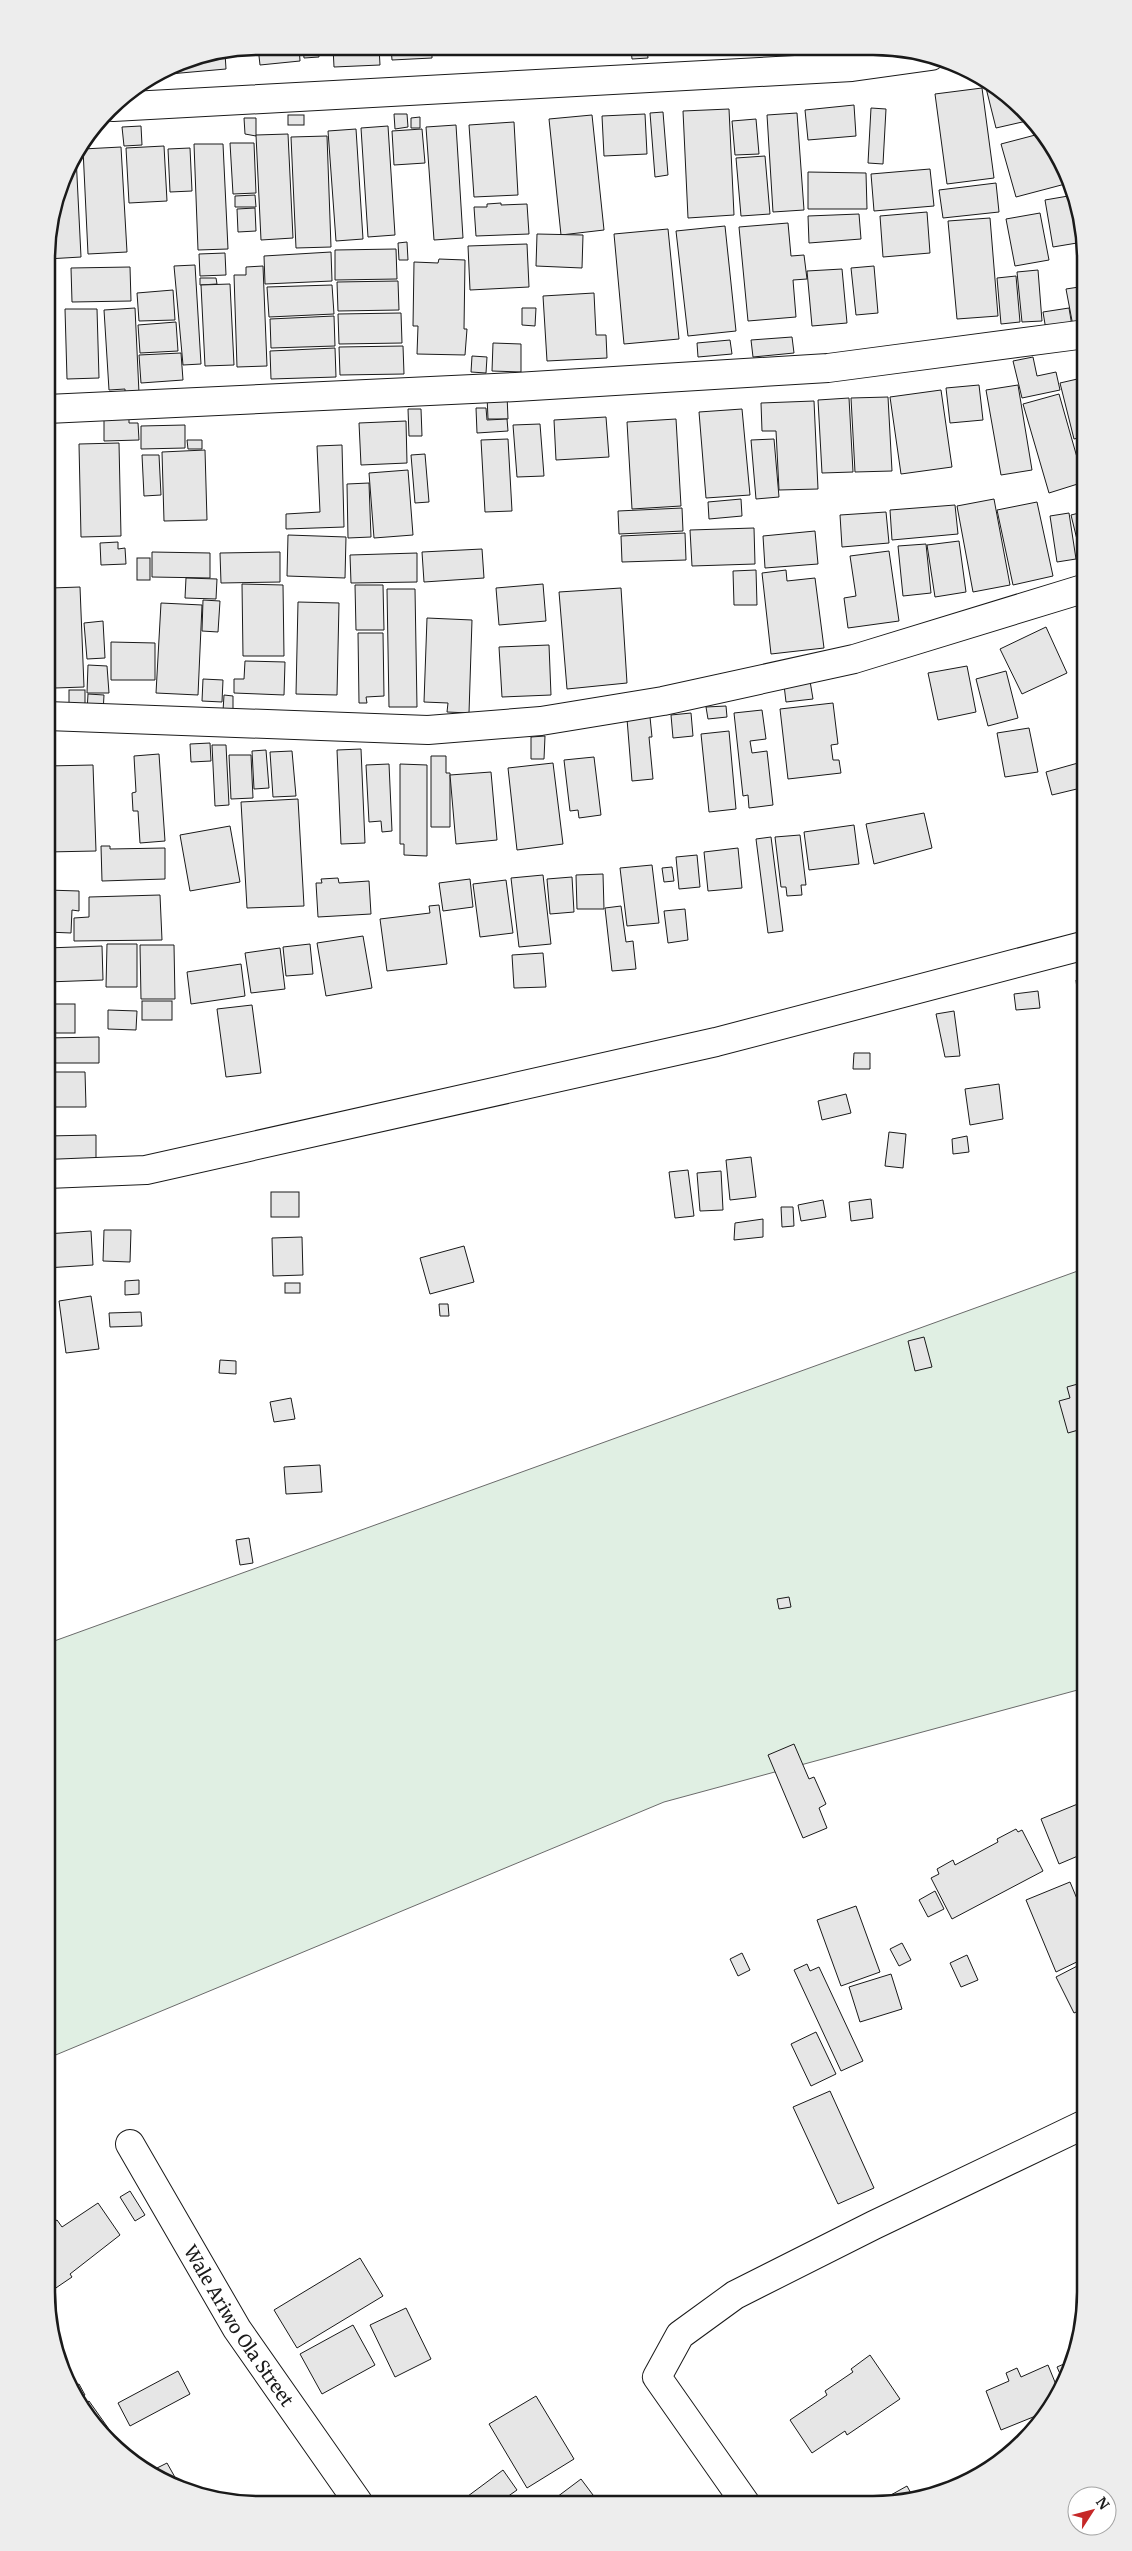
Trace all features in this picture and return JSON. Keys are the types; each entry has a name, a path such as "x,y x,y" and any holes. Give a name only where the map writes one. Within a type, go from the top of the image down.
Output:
{"street":[{"path":"125,106 852,67 911,59"},
{"path":"55,409 516,387 828,368 1077,335"},
{"path":"55,716 428,730 541,721 663,701 854,659 1077,591"},
{"path":"55,1174 146,1170 165,1166 716,1042 1077,947"},
{"path":"740,2496 657,2377 680,2335 735,2295 874,2224 1077,2128"},
{"name":"Wale Ariwo Ola Street","path":"130,2144 237,2329 354,2496"}],"green space":[{"path":"1077,1271 1077,1690 664,1802 55,2055 55,1641"}],"building":[{"path":"259,55 300,55 300,61 260,65"},
{"path":"304,55 319,55 319,57 304,58"},
{"path":"333,55 379,55 380,65 334,67"},
{"path":"392,55 432,55 432,58 392,60"},
{"path":"632,55 648,55 648,58 632,59"},
{"path":"225,58 226,69 175,74 206,62"},
{"path":"982,88 994,178 947,184 935,94"},
{"path":"986,89 1023,122 996,128"},
{"path":"854,105 856,136 808,140 805,110"},
{"path":"871,108 886,109 883,164 868,163"},
{"path":"729,109 734,215 688,218 683,111"},
{"path":"663,112 668,175 655,177 650,113"},
{"path":"797,113 804,210 773,212 767,115"},
{"path":"394,114 407,114 408,127 395,129"},
{"path":"645,114 647,154 604,156 602,116"},
{"path":"288,115 304,115 304,125 288,125"},
{"path":"592,115 604,230 561,235 549,119"},
{"path":"420,117 420,128 411,128 411,118"},
{"path":"244,118 256,118 256,136 245,134"},
{"path":"756,119 759,154 735,155 732,121"},
{"path":"514,122 518,195 474,197 469,125"},
{"path":"456,125 463,238 434,240 426,127"},
{"path":"141,126 142,145 124,146 122,127"},
{"path":"388,126 395,235 368,237 361,128"},
{"path":"356,129 363,239 336,241 328,131"},
{"path":"422,129 425,163 394,165 392,131"},
{"path":"288,134 293,238 261,240 256,135"},
{"path":"1035,135 1050,157 1062,185 1016,197 1001,144"},
{"path":"327,136 331,247 296,248 291,137"},
{"path":"230,143 254,143 256,193 233,194"},
{"path":"194,144 223,144 228,249 198,250"},
{"path":"164,146 167,201 129,203 126,148"},
{"path":"121,147 127,252 88,254 83,155 87,149"},
{"path":"190,148 192,191 170,192 168,149"},
{"path":"765,156 770,214 741,216 736,158"},
{"path":"77,168 81,257 55,259 55,246 62,206"},
{"path":"930,169 934,206 874,211 871,174"},
{"path":"808,172 866,173 867,209 808,209"},
{"path":"996,183 999,212 943,218 939,190"},
{"path":"255,195 256,207 235,207 235,196"},
{"path":"1067,196 1077,243 1053,247 1045,200"},
{"path":"501,203 501,205 527,204 529,234 476,236 474,207 487,207 487,204"},
{"path":"255,208 256,231 238,232 237,209"},
{"path":"927,212 930,253 883,257 880,216"},
{"path":"1040,213 1049,260 1015,266 1006,219"},
{"path":"859,214 861,239 809,243 808,216"},
{"path":"990,218 998,316 957,319 948,221"},
{"path":"788,223 791,256 804,255 807,279 793,280 796,317 748,321 739,227"},
{"path":"725,226 736,331 688,336 676,231"},
{"path":"668,229 679,339 624,344 614,234"},
{"path":"537,234 583,235 582,268 536,266"},
{"path":"407,242 408,260 399,260 398,243"},
{"path":"527,244 529,287 470,290 468,246"},
{"path":"396,249 397,279 335,280 335,250"},
{"path":"331,252 332,281 265,284 264,256"},
{"path":"225,253 226,275 200,276 199,254"},
{"path":"439,259 465,260 464,329 467,329 465,355 417,354 418,326 413,326 414,262 438,263"},
{"path":"195,265 201,364 183,365 174,266"},
{"path":"263,266 267,366 237,367 234,275 246,275 246,267"},
{"path":"874,266 878,313 856,315 851,268"},
{"path":"130,267 131,301 72,302 71,268"},
{"path":"842,269 847,323 812,326 807,271"},
{"path":"1038,270 1042,321 1022,322 1017,272"},
{"path":"1016,276 1020,322 1001,324 997,278"},
{"path":"200,278 216,278 217,284 200,285"},
{"path":"398,281 399,310 338,311 337,282"},
{"path":"230,284 234,365 205,366 201,285"},
{"path":"332,285 334,314 269,317 267,287"},
{"path":"1077,287 1077,325 1073,326 1066,289"},
{"path":"173,290 175,320 139,321 137,293"},
{"path":"594,293 596,335 606,335 607,358 547,361 543,296"},
{"path":"135,308 139,393 125,394 125,389 109,390 104,310"},
{"path":"522,308 536,308 535,326 522,325"},
{"path":"1069,308 1072,326 1046,330 1043,312"},
{"path":"65,309 97,309 99,378 67,379"},
{"path":"401,313 402,343 339,344 338,314"},
{"path":"334,316 335,346 271,348 270,319"},
{"path":"176,322 178,351 140,353 138,325"},
{"path":"792,337 794,353 753,357 751,340"},
{"path":"730,340 732,354 698,357 697,343"},
{"path":"493,343 521,344 521,372 492,371"},
{"path":"403,346 404,374 340,375 339,347"},
{"path":"335,348 336,377 271,379 270,351"},
{"path":"181,353 183,380 141,383 139,355"},
{"path":"472,356 487,357 486,373 471,372"},
{"path":"1033,357 1037,376 1056,372 1060,390 1022,398 1013,361"},
{"path":"1077,379 1077,438 1074,439 1060,383"},
{"path":"979,385 983,420 950,423 946,388"},
{"path":"1018,385 1032,470 1001,475 986,390"},
{"path":"941,390 952,467 901,474 890,397"},
{"path":"1059,394 1077,457 1077,484 1049,493 1023,404"},
{"path":"507,395 508,419 488,419 487,396"},
{"path":"888,397 892,471 855,472 851,398"},
{"path":"849,398 853,472 822,473 818,400"},
{"path":"814,401 818,489 779,490 776,431 762,431 761,403"},
{"path":"476,408 486,408 487,420 507,419 508,431 477,433"},
{"path":"408,409 421,409 422,436 409,436"},
{"path":"742,409 750,495 706,498 699,412"},
{"path":"129,415 129,423 138,423 139,440 104,441 104,416"},
{"path":"606,417 609,457 556,460 554,420"},
{"path":"676,419 681,506 632,509 627,422"},
{"path":"406,421 407,463 361,465 359,423"},
{"path":"540,424 544,476 517,477 513,425"},
{"path":"185,425 185,448 141,449 141,426"},
{"path":"508,439 512,511 485,512 481,440"},
{"path":"774,439 779,497 756,499 751,440"},
{"path":"187,440 202,440 202,449 188,449"},
{"path":"119,443 121,536 81,537 79,444"},
{"path":"342,445 344,527 286,529 286,514 320,512 317,446"},
{"path":"205,450 207,520 164,521 162,452"},
{"path":"425,454 429,502 415,503 411,455"},
{"path":"142,455 159,455 161,495 144,496"},
{"path":"408,470 413,535 374,538 369,473"},
{"path":"369,483 371,537 348,538 347,484"},
{"path":"741,499 742,516 709,519 708,502"},
{"path":"994,499 1010,585 973,592 957,506"},
{"path":"1037,502 1053,576 1013,585 997,510"},
{"path":"955,505 958,534 892,540 890,510"},
{"path":"682,508 683,531 619,534 618,511"},
{"path":"886,512 889,543 842,547 840,515"},
{"path":"1069,513 1076,559 1057,562 1050,516"},
{"path":"1077,514 1077,540 1071,515"},
{"path":"754,528 755,564 692,566 690,530"},
{"path":"815,531 818,564 765,568 763,536"},
{"path":"685,533 686,560 622,562 621,536"},
{"path":"288,535 346,537 345,578 287,576"},
{"path":"959,541 966,592 935,597 927,545"},
{"path":"118,542 118,549 125,548 126,564 101,565 100,543"},
{"path":"926,544 931,593 903,596 898,546"},
{"path":"482,549 484,578 424,582 422,552"},
{"path":"889,551 899,621 848,628 844,598 856,596 850,556"},
{"path":"152,552 210,553 210,578 152,577"},
{"path":"280,552 280,582 221,583 220,553"},
{"path":"417,553 417,582 351,583 350,555"},
{"path":"137,558 150,558 150,580 137,580"},
{"path":"756,570 757,605 734,605 733,571"},
{"path":"786,570 787,581 815,578 824,648 771,654 762,573"},
{"path":"186,578 217,579 216,599 185,598"},
{"path":"242,584 283,585 284,656 243,656"},
{"path":"543,584 546,621 499,625 496,588"},
{"path":"355,585 383,585 384,630 356,630"},
{"path":"80,587 84,687 55,688 55,588"},
{"path":"621,588 627,683 567,689 559,592"},
{"path":"387,589 415,589 417,707 389,707"},
{"path":"203,600 220,601 218,632 202,631"},
{"path":"298,602 339,603 337,695 296,694"},
{"path":"161,603 202,605 198,695 156,693"},
{"path":"427,618 472,620 469,713 447,712 448,703 424,702"},
{"path":"103,621 105,658 87,659 84,623"},
{"path":"1046,627 1067,673 1022,694 1000,649"},
{"path":"358,633 383,633 384,696 366,697 367,703 359,703"},
{"path":"111,642 155,643 155,680 111,680"},
{"path":"549,645 551,695 502,697 499,647"},
{"path":"245,661 285,662 284,695 234,693 234,679 244,679"},
{"path":"88,665 107,666 109,693 87,693"},
{"path":"967,666 976,712 938,720 928,673"},
{"path":"1006,671 1018,718 988,726 976,679"},
{"path":"203,679 223,680 222,702 202,701"},
{"path":"810,681 813,699 786,702 784,685"},
{"path":"69,690 85,690 85,710 69,710"},
{"path":"88,694 104,695 103,713 87,711"},
{"path":"224,695 233,696 233,712 223,711"},
{"path":"833,703 838,744 831,745 833,760 839,760 841,773 788,779 780,709"},
{"path":"726,706 727,717 708,719 706,707"},
{"path":"762,710 766,739 750,741 752,753 767,751 773,805 749,808 748,795 743,796 734,713"},
{"path":"691,713 693,736 673,738 671,715"},
{"path":"650,717 652,737 649,737 653,779 632,781 627,719"},
{"path":"1029,728 1038,772 1005,777 997,733"},
{"path":"729,731 736,809 709,812 701,734"},
{"path":"545,736 544,759 531,759 531,737"},
{"path":"210,743 211,761 191,762 190,744"},
{"path":"212,745 226,745 229,805 215,806"},
{"path":"361,749 365,843 341,844 337,750"},
{"path":"266,750 269,788 254,789 252,751"},
{"path":"292,751 296,796 273,797 270,752"},
{"path":"159,754 165,841 140,843 138,811 133,811 132,793 136,792 134,756"},
{"path":"229,755 251,755 253,798 231,799"},
{"path":"431,756 446,756 446,773 450,773 450,827 431,827"},
{"path":"594,757 601,815 579,818 578,810 570,811 564,760"},
{"path":"553,763 563,844 517,850 508,768"},
{"path":"1077,763 1077,789 1052,795 1046,772"},
{"path":"389,764 392,831 382,832 381,821 369,822 366,765"},
{"path":"400,764 427,765 427,856 404,855 404,844 400,844"},
{"path":"93,765 96,851 55,852 55,766"},
{"path":"491,772 497,840 456,844 450,775"},
{"path":"298,799 304,906 247,908 241,802"},
{"path":"924,813 932,848 874,864 866,824"},
{"path":"854,825 859,864 809,870 804,832"},
{"path":"230,826 240,882 190,891 180,835"},
{"path":"800,835 806,885 801,885 802,895 787,896 786,887 781,887 775,837"},
{"path":"771,837 783,931 768,933 756,839"},
{"path":"101,846 110,846 110,849 165,848 165,879 102,881"},
{"path":"738,848 742,888 708,891 704,852"},
{"path":"697,855 700,887 679,889 676,857"},
{"path":"652,865 659,923 627,926 620,868"},
{"path":"672,867 674,881 664,882 662,868"},
{"path":"603,874 604,909 577,909 576,875"},
{"path":"543,875 551,944 519,947 511,878"},
{"path":"572,877 574,912 550,914 547,879"},
{"path":"338,878 339,883 369,881 371,914 318,917 316,883 322,883 321,879"},
{"path":"470,879 473,907 443,911 439,883"},
{"path":"506,880 513,933 480,937 473,884"},
{"path":"55,890 79,891 79,911 72,910 71,933 55,932"},
{"path":"160,895 162,940 74,941 74,918 89,917 89,897"},
{"path":"439,905 447,964 387,971 380,919 430,913 429,906"},
{"path":"621,906 626,942 633,941 636,969 612,971 605,908"},
{"path":"685,909 688,940 668,943 664,911"},
{"path":"363,936 372,988 326,996 317,943"},
{"path":"107,944 137,944 137,987 106,987"},
{"path":"310,944 313,974 286,976 283,947"},
{"path":"140,945 174,945 175,999 141,999"},
{"path":"102,946 103,980 55,982 55,948"},
{"path":"280,948 285,989 251,993 245,953"},
{"path":"543,953 546,987 514,988 512,955"},
{"path":"241,964 245,996 191,1004 187,972"},
{"path":"1038,991 1040,1008 1016,1010 1014,994"},
{"path":"142,1001 172,1001 172,1020 142,1020"},
{"path":"55,1004 75,1004 75,1033 55,1033"},
{"path":"252,1005 261,1073 226,1077 217,1009"},
{"path":"108,1010 137,1011 136,1030 108,1029"},
{"path":"954,1011 960,1056 945,1057 936,1014"},
{"path":"99,1037 99,1063 55,1063 55,1038"},
{"path":"854,1053 870,1053 870,1069 853,1069"},
{"path":"55,1072 85,1072 86,1107 55,1107"},
{"path":"999,1084 1003,1119 970,1125 965,1089"},
{"path":"846,1094 851,1113 822,1120 818,1101"},
{"path":"889,1132 906,1134 903,1168 885,1166"},
{"path":"96,1135 96,1161 55,1162 55,1136"},
{"path":"967,1136 969,1152 953,1154 952,1139"},
{"path":"751,1157 756,1197 730,1200 726,1160"},
{"path":"688,1170 694,1216 675,1218 669,1172"},
{"path":"721,1171 723,1210 700,1211 697,1173"},
{"path":"271,1192 299,1192 299,1217 271,1217"},
{"path":"871,1199 873,1218 851,1221 849,1202"},
{"path":"823,1200 826,1217 801,1221 798,1205"},
{"path":"781,1207 793,1207 794,1226 782,1227"},
{"path":"763,1219 763,1237 734,1240 735,1223"},
{"path":"104,1230 131,1230 130,1262 103,1261"},
{"path":"91,1231 93,1265 55,1267 55,1233"},
{"path":"302,1237 303,1275 273,1276 272,1238"},
{"path":"464,1246 474,1282 430,1294 420,1258"},
{"path":"139,1280 139,1294 125,1295 125,1281"},
{"path":"285,1283 300,1283 300,1293 285,1293"},
{"path":"91,1296 99,1349 66,1353 59,1301"},
{"path":"439,1304 448,1304 449,1316 440,1316"},
{"path":"141,1312 142,1326 110,1327 109,1313"},
{"path":"924,1337 932,1367 915,1371 908,1341"},
{"path":"220,1360 236,1361 236,1374 219,1373"},
{"path":"1077,1384 1077,1430 1068,1433 1059,1401 1070,1398 1067,1387"},
{"path":"291,1398 295,1419 274,1422 270,1402"},
{"path":"320,1465 322,1492 286,1494 284,1467"},
{"path":"249,1538 253,1563 240,1565 236,1540"},
{"path":"789,1597 791,1607 779,1609 777,1599"},
{"path":"794,1744 809,1779 814,1777 826,1804 819,1808 827,1828 803,1838 768,1755"},
{"path":"1077,1804 1077,1856 1059,1864 1041,1819"},
{"path":"1016,1829 1018,1832 1022,1830 1043,1871 952,1919 931,1878 939,1874 937,1869 953,1860 955,1865 998,1842 997,1839"},
{"path":"1070,1882 1077,1899 1077,1962 1056,1972 1026,1900"},
{"path":"935,1891 944,1909 928,1917 919,1900"},
{"path":"856,1906 880,1972 841,1986 817,1920"},
{"path":"902,1943 911,1960 899,1966 890,1949"},
{"path":"742,1953 750,1970 738,1976 730,1959"},
{"path":"967,1955 978,1980 961,1987 950,1963"},
{"path":"807,1964 810,1971 819,1967 863,2061 841,2071 794,1970"},
{"path":"1077,1966 1077,2012 1074,2013 1056,1977"},
{"path":"891,1974 902,2009 860,2022 849,1987"},
{"path":"816,2032 836,2074 811,2086 791,2044"},
{"path":"830,2091 874,2188 838,2204 793,2107"},
{"path":"130,2191 145,2215 135,2221 120,2197"},
{"path":"98,2203 120,2235 70,2274 72,2277 55,2289 55,2221 57,2220 62,2227"},
{"path":"360,2258 383,2296 297,2348 274,2310"},
{"path":"406,2308 431,2359 395,2377 370,2325"},
{"path":"353,2325 375,2365 322,2394 300,2354"},
{"path":"870,2355 900,2399 847,2435 845,2431 812,2453 790,2420 827,2395 825,2391 853,2372 851,2369"},
{"path":"1063,2364 1060,2373 1057,2367"},
{"path":"1048,2365 1055,2383 1035,2416 1001,2430 986,2391 1009,2381 1006,2373 1017,2368 1021,2377"},
{"path":"178,2371 190,2394 130,2426 118,2403"},
{"path":"79,2384 85,2395 83,2396 77,2385"},
{"path":"536,2396 574,2459 527,2488 489,2424"},
{"path":"89,2401 110,2430 97,2416 87,2402"},
{"path":"167,2463 175,2478 169,2475 156,2468"},
{"path":"503,2470 517,2490 508,2496 468,2496"},
{"path":"581,2479 594,2496 558,2496"},
{"path":"907,2486 910,2492 899,2494 890,2495"}]}
